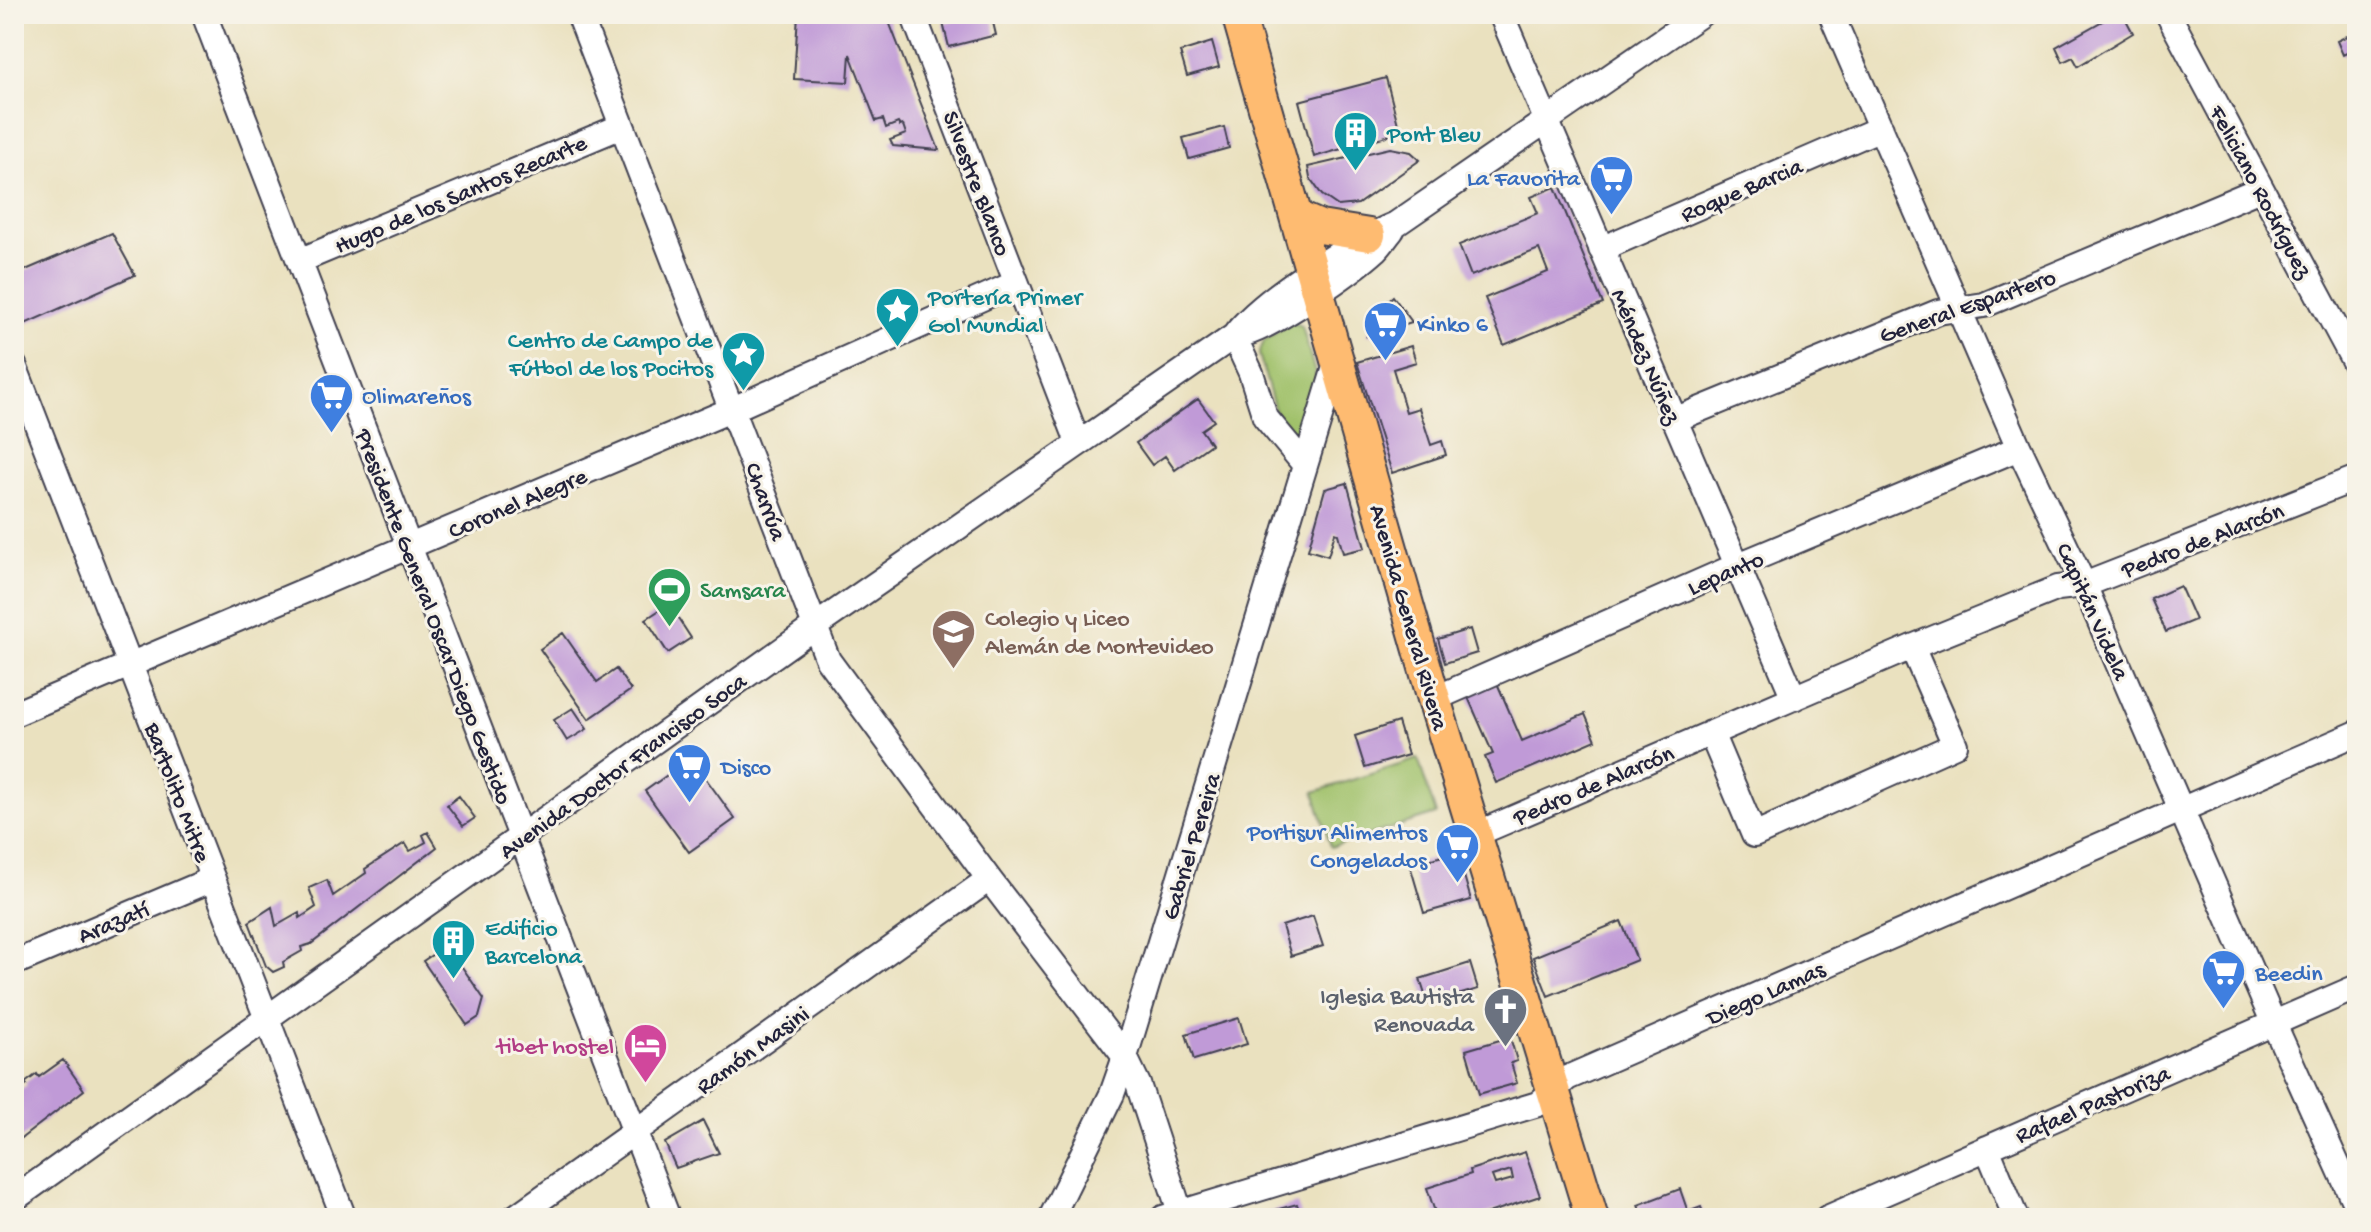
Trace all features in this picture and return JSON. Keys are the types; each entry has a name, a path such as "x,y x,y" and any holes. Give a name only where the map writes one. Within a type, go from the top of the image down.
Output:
{"main road":[{"name":"Avenida General Rivera","path":"1238,14 1434,699 1592,1218"},
{"path":"1297,217 1320,227 1383,230"}],"street":[{"name":"Presidente General Oscar Diego Gestido","path":"204,14 668,1218"},
{"name":"Charrúa","path":"579,14 828,660 1125,1057 1138,1084 1175,1216"},
{"name":"Silvestre Blanco","path":"913,14 1078,442"},
{"name":"Méndez Núñez","path":"1501,14 1794,698"},
{"name":"Avenida Doctor Francisco Soca","path":"14,1199 814,627 1234,336 1247,318 1316,282 1383,230 1701,14"},
{"name":"Capitán Videla","path":"1831,14 2019,448 2084,585 2357,1208"},
{"name":"Feliciano Rodríguez","path":"2168,14 2357,367"},
{"name":"Hugo de los Santos Recarte","path":"299,261 622,126"},
{"name":"Roque Barcia","path":"1601,249 1881,128"},
{"name":"General Espartero","path":"1674,420 1938,312 1984,305 2260,189"},
{"name":"Coronel Alegre","path":"14,714 409,549 1016,283"},
{"path":"1234,336 1251,373 1265,417 1305,465"},
{"name":"Gabriel Pereira","path":"1051,1218 1112,1094 1125,1057 1336,364"},
{"name":"Bartolito Mitre","path":"16,376 344,1218"},
{"name":"Lepanto","path":"1434,699 1736,566 2019,448"},
{"name":"Pedro de Alarcón","path":"1474,835 1912,647 2058,588 2084,585 2357,478"},
{"path":"1711,733 1754,835 1955,745 1912,647"},
{"name":"Diego Lamas","path":"1175,1216 1538,1104 1567,1078 2357,733"},
{"name":"Arazatí","path":"14,963 213,879"},
{"name":"Ramón Masini","path":"514,1218 989,879"},
{"name":"Rafael Pastoriza","path":"1827,1218 2357,987"},
{"path":"1987,1148 2016,1218"}],"green space":[{"path":"1291,322 1302,326 1317,380 1303,433 1298,436 1285,429 1277,418 1259,354 1264,341"},
{"path":"1418,759 1436,814 1331,847 1314,792"}],"building":[{"path":"798,14 886,14 939,150 893,146 890,140 906,134 903,125 898,123 886,128 883,119 876,121 850,54 848,82 794,79"},
{"path":"976,14 991,14 996,35 949,47 943,23"},
{"path":"2115,14 2123,14 2133,33 2078,66 2073,57 2063,62 2056,47"},
{"path":"2357,31 2357,48 2343,55 2337,41"},
{"path":"1212,42 1219,67 1187,76 1180,52"},
{"path":"1386,78 1400,132 1314,157 1299,101"},
{"path":"1224,127 1229,148 1189,159 1183,138"},
{"name":"Pont Bleu","path":"1390,148 1411,152 1420,160 1358,204 1338,206 1322,195 1310,178 1308,167"},
{"path":"1555,187 1603,304 1504,345 1485,298 1548,272 1539,249 1471,276 1459,245 1538,213 1531,197"},
{"path":"112,233 135,275 25,324 14,296 14,275"},
{"path":"1393,296 1412,322 1367,336 1378,310"},
{"path":"1411,346 1416,362 1393,369 1406,412 1419,408 1431,445 1442,441 1446,455 1392,473 1357,362"},
{"path":"1198,399 1214,421 1201,430 1211,444 1175,470 1165,456 1152,465 1136,443"},
{"path":"1347,483 1365,548 1343,553 1338,534 1335,533 1328,556 1308,550 1325,489"},
{"path":"2180,586 2195,620 2166,632 2151,599"},
{"name":"Samsara","path":"669,604 691,638 668,653 646,619"},
{"path":"1470,629 1477,653 1445,663 1438,639"},
{"path":"563,633 597,682 616,669 631,690 589,719 540,649"},
{"path":"1497,683 1522,741 1585,714 1596,740 1496,783 1485,757 1493,754 1467,695"},
{"path":"573,708 587,729 567,741 554,720"},
{"path":"1398,722 1408,755 1365,768 1355,736"},
{"name":"Disco","path":"691,758 735,819 689,852 645,791"},
{"path":"459,796 475,818 463,826 447,805"},
{"path":"428,832 437,847 311,944 301,947 302,951 283,962 284,967 273,972 266,966 249,922 272,907 276,926 299,913 300,918 316,907 309,888 327,880 333,896 366,873 365,869 405,843 410,851 426,842 423,835"},
{"path":"1457,852 1471,900 1424,913 1410,865"},
{"path":"1313,916 1323,946 1291,956 1282,926"},
{"path":"1621,921 1637,960 1548,996 1533,957"},
{"name":"Edificio Barcelona","path":"447,945 484,999 479,1017 467,1025 423,961"},
{"path":"1470,963 1478,989 1428,1004 1420,979"},
{"path":"1239,1018 1247,1044 1194,1060 1186,1034"},
{"path":"1510,1037 1517,1061 1511,1063 1517,1083 1479,1094 1466,1050"},
{"path":"63,1060 84,1090 14,1144 14,1090 21,1089 37,1074 39,1077"},
{"path":"703,1121 719,1153 676,1168 665,1143"},
{"path":"1525,1152 1540,1196 1473,1218 1437,1218 1427,1188 1471,1174 1470,1170","holes":["1511,1170 1513,1179 1495,1184 1492,1176"]},
{"path":"1680,1189 1688,1212 1701,1207 1705,1218 1643,1218 1638,1205"},
{"path":"1297,1204 1302,1218 1259,1218 1258,1215"}],"place":[{"name":"Pont Bleu","path":"1356,172"},
{"name":"La Favorita","path":"1611,216"},
{"name":"Portería Primer Gol Mundial","path":"897,349"},
{"name":"Kinko 6","path":"1386,362"},
{"name":"Centro de Campo de Fútbol de los Pocitos","path":"744,392"},
{"name":"Olimareños","path":"331,434"},
{"name":"Samsara","path":"669,628"},
{"name":"Colegio y Liceo Alemán de Montevideo","path":"954,670"},
{"name":"Disco","path":"690,805"},
{"name":"Portisur Alimentos Congelados","path":"1458,884"},
{"name":"Edificio Barcelona","path":"454,980"},
{"name":"Beedin","path":"2224,1011"},
{"name":"Iglesia Bautista Renovada","path":"1505,1048"},
{"name":"tibet hostel","path":"645,1084"}]}
